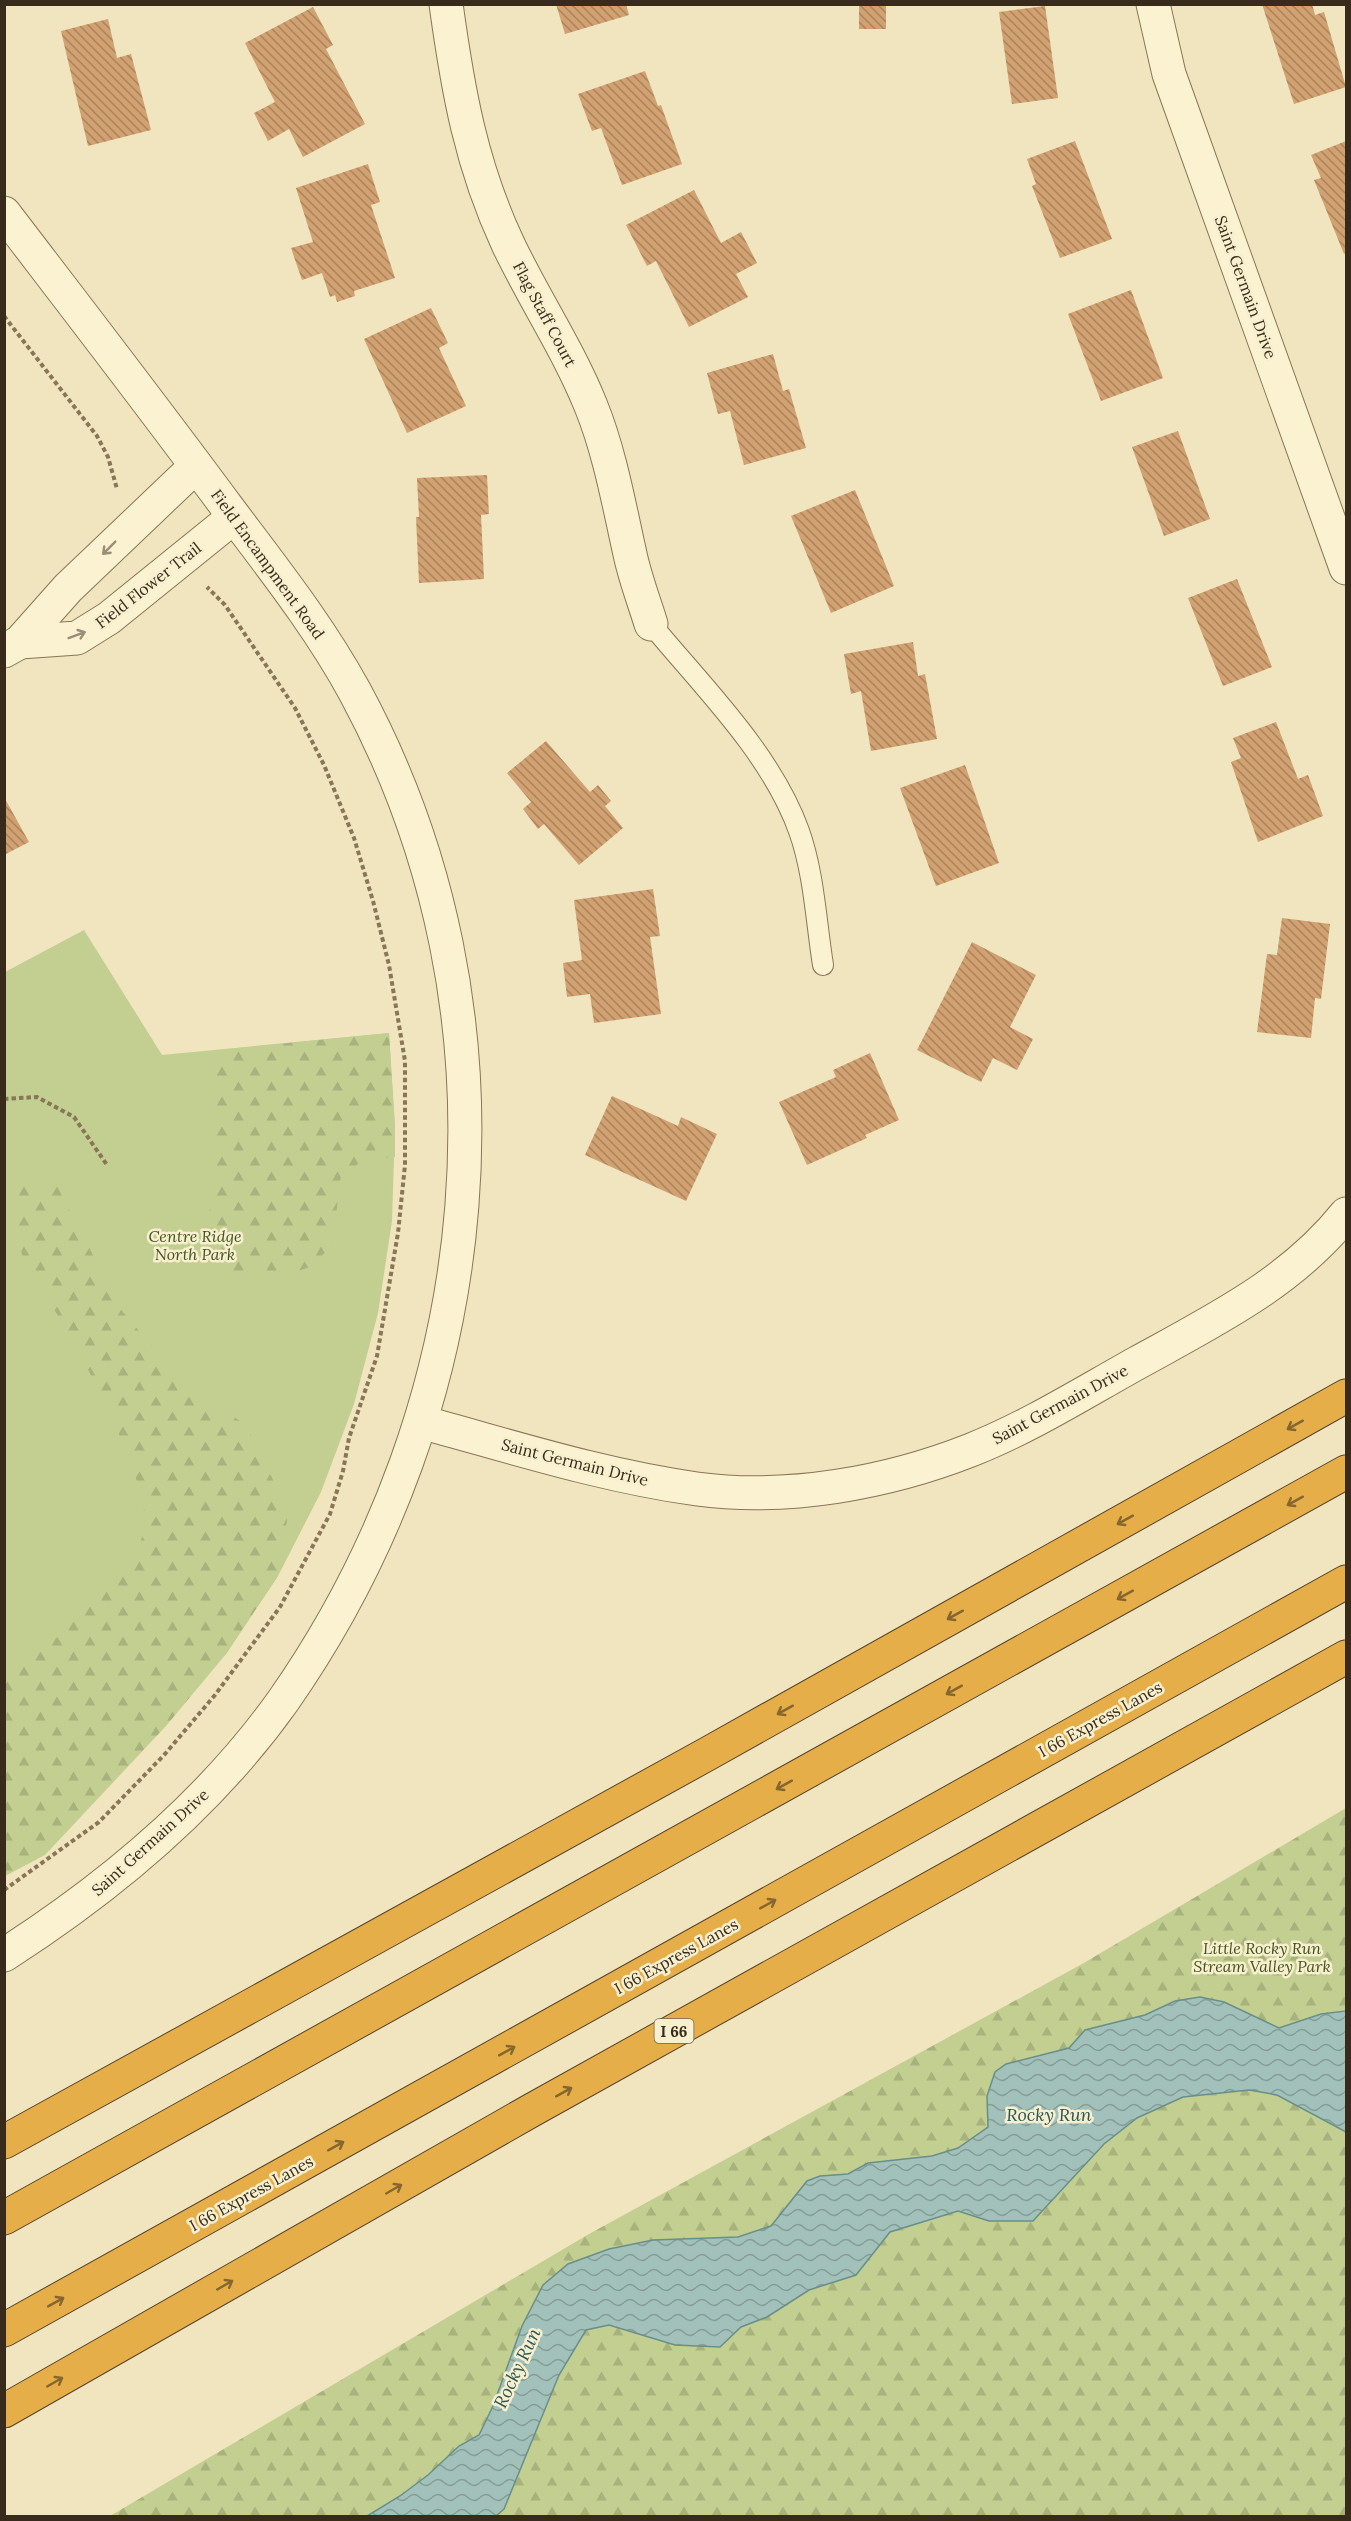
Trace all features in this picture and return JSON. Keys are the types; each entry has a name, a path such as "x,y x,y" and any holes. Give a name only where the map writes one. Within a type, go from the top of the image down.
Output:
{"highway":[{"path":"4,2142 709,1753 1347,1396"},
{"path":"4,2218 1347,1472"},
{"name":"I 66 Express Lanes","path":"4,2330 1347,1582"},
{"name":"I 66","path":"4,2411 532,2110 1347,1657"}],"street":[{"name":"Flag Staff Court","path":"446,4 458,91 478,170 509,245 562,341 592,407 624,513 630,555 651,624"},
{"name":"Saint Germain Drive","path":"1153,4 1169,74 1347,568"},
{"name":"Field Encampment Road","path":"4,213 302,606 355,692 403,795 430,878 447,948 462,1073 465,1120 463,1202 453,1285 437,1371 421,1422"},
{"name":"Field Flower Trail","path":"10,637 68,588 196,466"},
{"name":"Field Flower Trail","path":"10,637 77,638 109,618 234,517"},
{"name":"Saint Germain Drive","path":"4,1955 69,1913 184,1816 235,1761 282,1703 330,1627 374,1544 421,1422 618,1476 699,1489 744,1492 804,1490 856,1483 914,1469 971,1450 1018,1428 1255,1297 1296,1266 1347,1214"}],"lane":[{"path":"651,624 756,752 786,798 807,858 823,965"}],"path":[{"path":"4,315 97,436 108,457 115,488"},
{"path":"4,1890 99,1822 165,1754 215,1695 280,1607 330,1514 343,1471 349,1438 377,1356 398,1233 405,1165 405,1061 389,965 374,901 354,838 324,765 295,708 225,605 212,594 203,581"},
{"path":"4,1099 37,1097 74,1117 106,1165"}],"green space":[{"name":"Centre Ridge North Park","path":"84,930 162,1055 389,1033 395,1127 392,1221 378,1313 354,1404 321,1492 278,1576 226,1654 5,1854 5,972"},
{"path":"389,1033 395,1157 366,1159 341,1175 332,1246 310,1267 282,1276 235,1274 209,1225 218,1050"},
{"path":"54,1180 122,1311 188,1388 245,1424 283,1500 287,1520 278,1576 226,1654 166,1726 45,1855 5,1876 5,1684 107,1588 139,1545 145,1527 144,1507 137,1482 127,1453 99,1391 71,1337 31,1276 24,1261 12,1199 20,1186"},
{"name":"Little Rocky Run Stream Valley Park","path":"1346,1808 1346,2516 110,2516 589,2234 1082,1964"}],"water":[{"name":"Rocky Run","path":"1200,1997 1224,2002 1279,2028 1321,2014 1346,2011 1346,2132 1277,2095 1249,2090 1183,2097 1137,2118 1104,2144 1033,2221 989,2221 958,2211 890,2232 856,2275 809,2290 767,2317 741,2327 720,2347 675,2345 609,2325 586,2330 559,2375 504,2509 496,2516 367,2516 400,2496 428,2475 459,2446 479,2435 493,2406 522,2326 543,2285 568,2264 609,2249 653,2240 738,2237 771,2226 807,2181 820,2176 848,2174 868,2163 932,2156 958,2148 988,2127 987,2096 995,2072 1006,2064 1069,2048 1085,2030 1145,2015 1175,2001"}],"building":[{"path":"556,4 626,4 629,15 565,34"},
{"path":"859,4 886,4 886,29 859,29"},
{"path":"1262,4 1312,4 1315,15 1324,12 1346,87 1294,104"},
{"path":"1045,6 1058,98 1012,104 999,12"},
{"path":"313,7 333,45 326,49 365,124 303,157 289,129 268,141 254,113 275,102 245,43"},
{"path":"108,19 117,58 131,54 151,130 88,146 61,31"},
{"path":"645,71 658,106 661,105 682,164 622,185 601,128 592,131 578,94"},
{"path":"1075,141 1112,239 1060,258 1032,186 1036,184 1027,159"},
{"path":"1346,141 1346,253 1344,254 1314,180 1321,178 1311,155"},
{"path":"368,164 380,202 371,205 395,278 354,291 355,296 337,302 335,295 330,297 322,273 302,280 291,248 313,242 296,188"},
{"path":"694,190 721,243 741,232 757,263 736,274 748,297 689,327 656,261 647,266 626,225"},
{"path":"1131,290 1163,378 1101,401 1068,314"},
{"path":"431,308 448,343 439,348 466,406 407,433 364,339"},
{"path":"773,354 783,391 789,389 806,448 744,465 730,411 718,414 707,373"},
{"path":"1178,431 1210,519 1164,536 1132,447"},
{"path":"487,475 489,514 481,515 484,579 419,583 417,478"},
{"path":"855,490 894,586 831,613 791,516"},
{"path":"1237,579 1272,667 1223,686 1188,598"},
{"path":"913,642 918,676 925,674 937,739 871,751 861,691 851,694 844,654"},
{"path":"1276,722 1298,779 1308,775 1323,816 1258,842 1231,762 1241,758 1233,738"},
{"path":"546,741 590,792 598,785 611,801 605,806 623,828 579,865 544,824 538,829 523,809 531,802 507,773"},
{"path":"965,765 999,863 936,886 900,788"},
{"path":"4,797 29,842 4,855"},
{"path":"653,889 660,936 650,937 661,1014 594,1023 590,994 567,997 563,963 582,960 574,900"},
{"path":"1282,918 1330,924 1321,999 1315,998 1311,1038 1257,1032 1267,954 1277,955"},
{"path":"972,942 1036,975 1010,1027 1033,1039 1017,1070 993,1058 981,1082 917,1050"},
{"path":"870,1053 899,1120 865,1135 867,1138 807,1165 779,1102 836,1077 833,1070"},
{"path":"612,1096 678,1126 681,1117 717,1134 686,1201 585,1155"}]}
